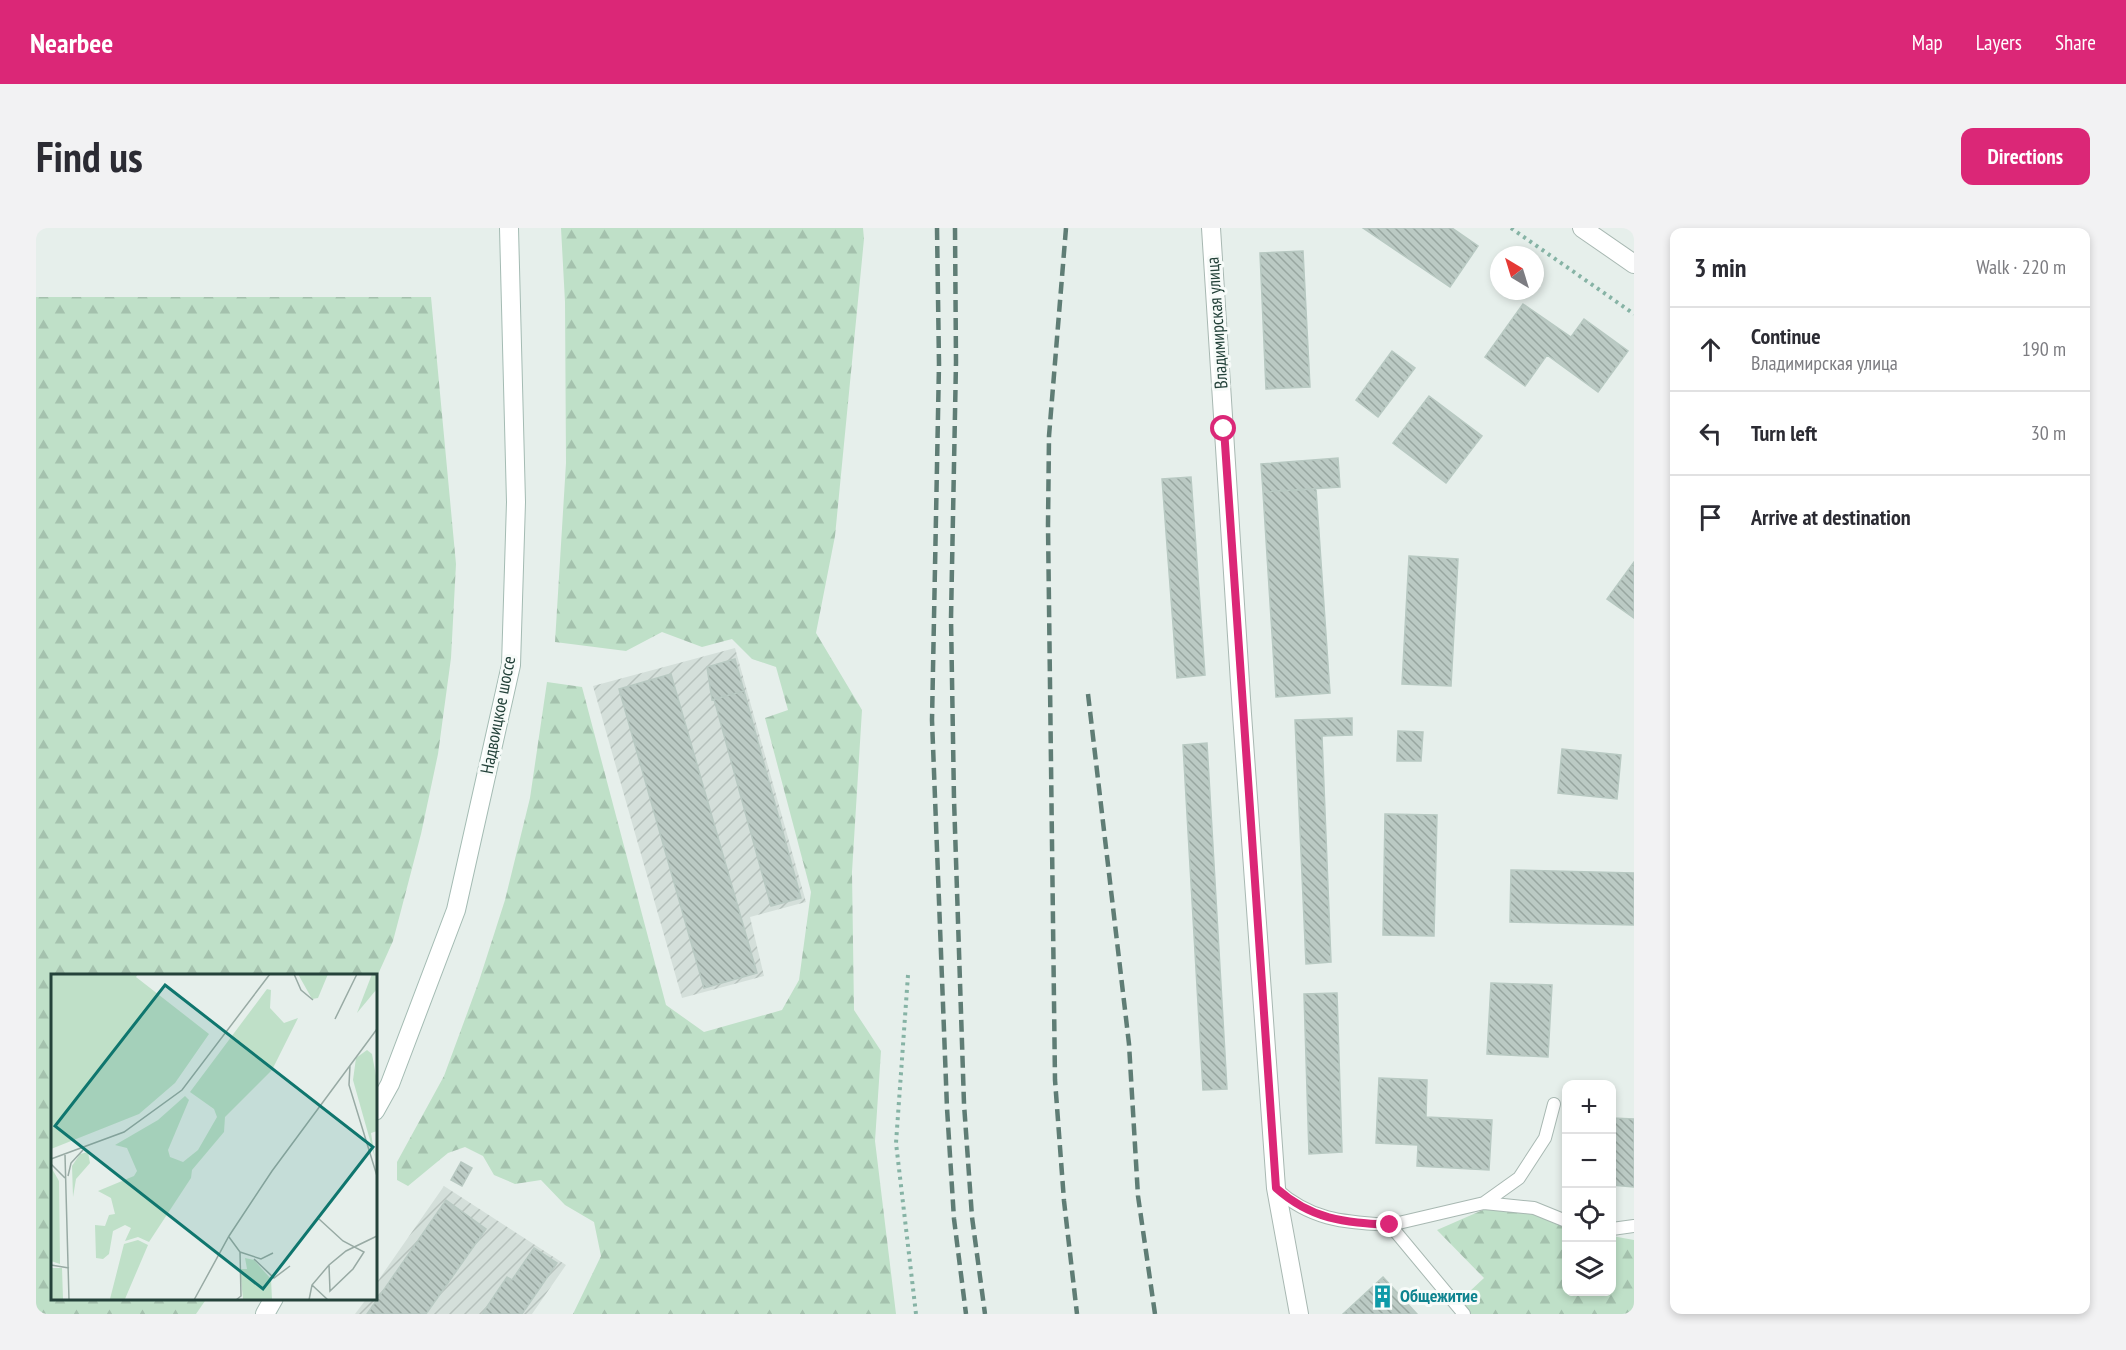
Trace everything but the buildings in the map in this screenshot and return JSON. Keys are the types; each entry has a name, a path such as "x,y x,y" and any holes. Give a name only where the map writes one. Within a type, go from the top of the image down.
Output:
{"street":[{"name":"Надвоицкое шоссе","path":"376,1110 390,1084 456,910 511,665 516,502 509,228"},
{"name":"Владимирская улица","path":"1211,228 1242,714 1276,1188 1299,1314"},
{"path":"1582,228 1634,264"},
{"path":"265,1314 273,1299"}],"lane":[{"path":"1484,1203 1519,1178 1545,1138 1554,1104"},
{"path":"1276,1188 1295,1205 1335,1221 1390,1225 1484,1203 1534,1208 1562,1219"},
{"path":"1390,1225 1464,1314"},
{"path":"1616,1228 1634,1226"}],"path":[{"path":"1511,228 1634,314"},
{"path":"909,975 896,1143 916,1314"}],"shaded area":[{"path":"735,648 806,902 750,917 764,976 682,998 593,686"},
{"path":"444,1186 566,1265 532,1314 355,1314 366,1299 376,1299 376,1284"}],"green space":[{"path":"561,228 863,228 864,239 835,536 816,633 862,710 852,872 854,1010 881,1051 875,1141 896,1314 573,1314 601,1256 594,1222 565,1205 541,1180 515,1184 494,1175 483,1156 465,1147 448,1153 408,1186 397,1180 397,1162 444,1076 479,981 505,900 530,798 547,682 582,687 666,1005 704,1032 782,1010 799,980 811,892 765,718 788,710 776,667 752,659 732,639 702,647 662,632 626,651 555,642 566,463 565,302"},
{"path":"36,297 431,297 456,564 451,658 438,754 421,834 393,941 376,979 376,974 51,974 51,1299 206,1299 196,1314 36,1314"},
{"path":"1485,1209 1533,1214 1562,1225 1562,1296 1616,1296 1616,1237 1634,1240 1634,1314 1462,1314 1454,1306 1484,1278 1437,1230"}],"railway":[{"path":"937,228 939,364 932,720 947,1108 954,1219 966,1314"},
{"path":"955,228 956,362 951,618 954,799 964,1104 972,1217 985,1314"},
{"path":"1066,228 1049,436 1048,525 1055,1080 1064,1201 1077,1314"},
{"path":"1088,694 1129,1044 1138,1196 1155,1314"}],"place":[{"name":"Общежитие","path":"1382,1296"}],"route":[{"path":"1224,429 1276,1188 1295,1205 1335,1221 1390,1225"}]}
